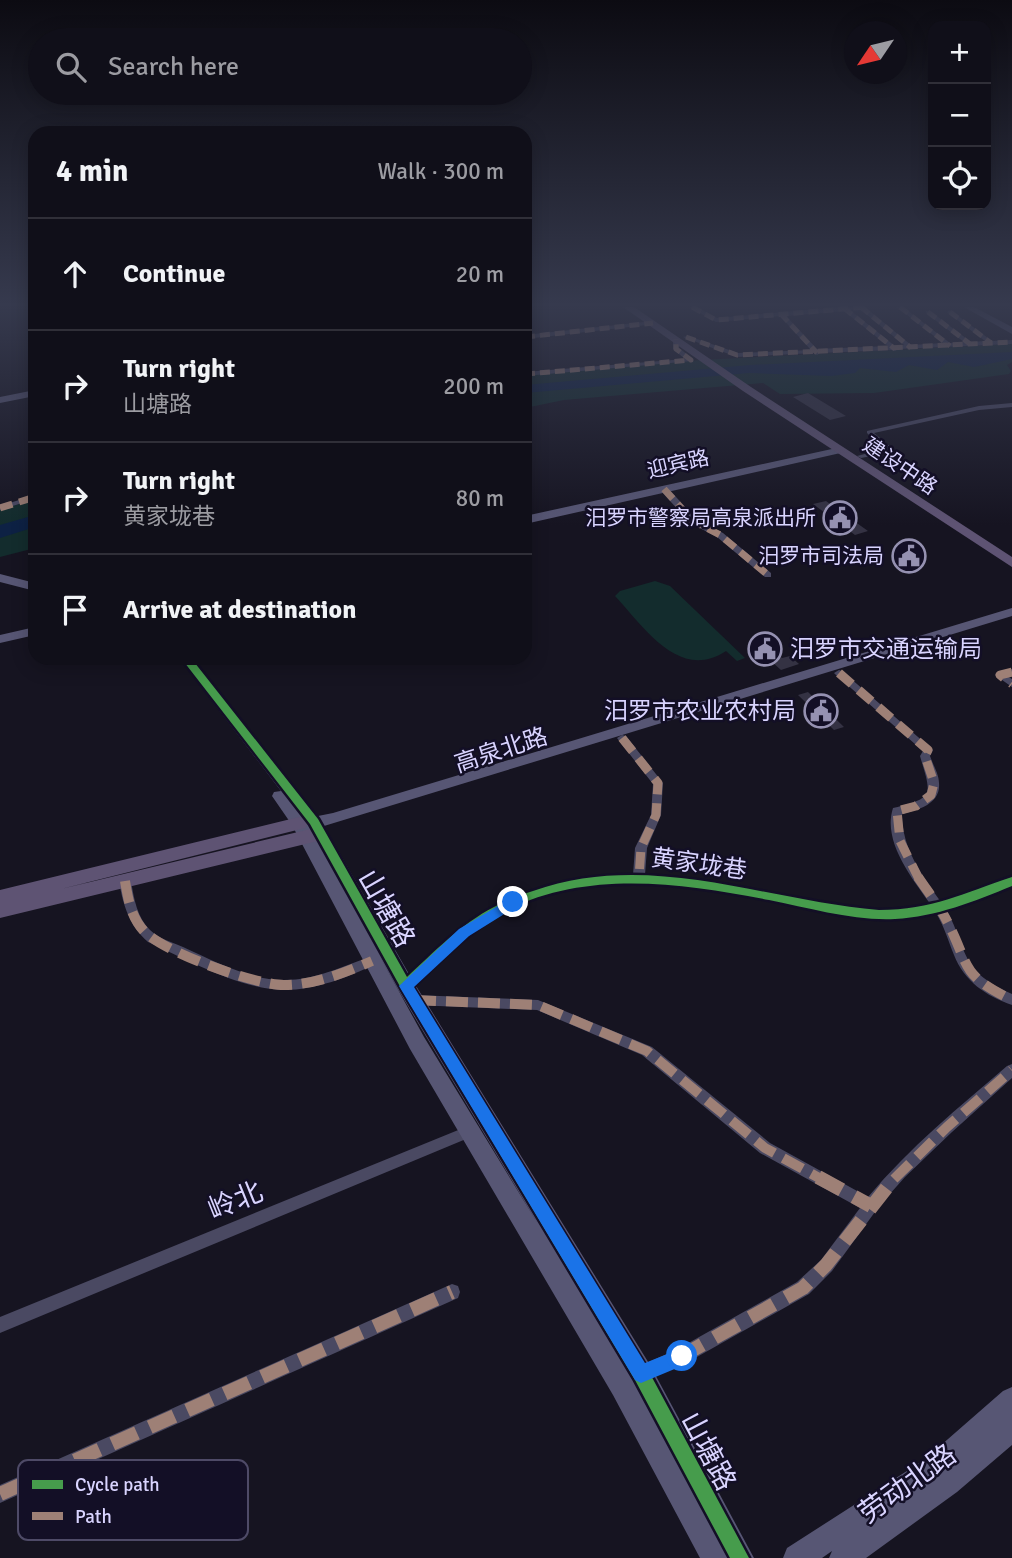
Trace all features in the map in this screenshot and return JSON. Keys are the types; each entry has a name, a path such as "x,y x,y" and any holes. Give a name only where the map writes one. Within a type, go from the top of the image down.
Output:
{"main road":[{"name":"建设中路","path":"734,380 1012,563"},
{"name":"建设中路","path":"746,380 1012,555"},
{"path":"0,398 28,392"},
{"name":"迎宾路","path":"532,517 838,448"},
{"name":"迎宾路","path":"532,516 838,448"},
{"path":"0,581 28,587"},
{"name":"高泉北路","path":"0,897 310,830 334,820 1012,612"},
{"name":"高泉北路","path":"0,911 125,881 310,830 1012,620"},
{"path":"0,639 28,633"},
{"path":"0,645 28,639"},
{"name":"山塘路","path":"185,665 310,830 372,961 468,1132 622,1386 715,1558"},
{"name":"山塘路","path":"191,665 310,830 641,1374 740,1558"},
{"name":"劳动北路","path":"796,1558 933,1469 1012,1400"},
{"name":"劳动北路","path":"843,1558 948,1483 1012,1427"}],"street":[{"path":"861,456 890,450 869,432 979,408 1012,405"},
{"path":"664,489 693,522 720,535 768,575"},
{"path":"0,508 28,499"},
{"path":"1012,672 1000,675 1012,684"},
{"path":"839,673 928,750 925,756 935,785 930,796 920,804 897,811 895,822 905,854 948,923 962,962 975,978 1012,1000"},
{"path":"622,738 658,783 656,815 641,848 639,877"},
{"name":"黄家垅巷","path":"410,993 464,932 513,902 568,886 639,877 709,884 881,915 950,906 1012,881"},
{"path":"125,881 131,914 144,933 152,939 235,974 282,985 313,982 372,961"},
{"path":"410,993 538,1005 647,1051 765,1148 871,1206"},
{"path":"641,1374 682,1356 803,1288 818,1276 883,1189 1012,1070"},
{"name":"岭北","path":"0,1325 490,1125"},
{"path":"76,1460 452,1292"},
{"path":"0,1494 18,1486"}],"green space":[{"path":"532,380 968,380 874,393 780,394 763,383 564,400 532,407"},
{"path":"28,501 28,550 0,557 0,510"},
{"path":"655,581 670,586 745,658 737,661 726,651 709,659 693,660 664,647 615,596 620,591"}],"water":[{"path":"585,380 674,380 532,392 532,384"},
{"path":"28,517 28,529 0,538 0,525"}],"building":[{"path":"808,393 846,416 830,420 793,397"},
{"name":"汨罗市警察局高泉派出所","path":"826,501 868,531 855,535 813,504"},
{"name":"汨罗市交通运输局","path":"762,640 782,658 790,656 799,664 781,670 751,643"},
{"name":"汨罗市农业农村局","path":"808,692 844,727 834,730 798,695"}],"marked path":[{"path":"664,489 693,521 720,535 768,575"},
{"path":"0,508 28,499"},
{"path":"1012,672 1000,675 1012,684"},
{"path":"839,673 928,750 925,756 934,790 922,803 897,811 900,841 913,869 947,921 969,972 983,984 1012,1000"},
{"path":"622,738 658,783 656,815 641,848 639,877"},
{"path":"125,881 136,920 152,939 252,980 284,985 307,983 372,961"},
{"path":"414,1000 538,1005 647,1051 765,1148 871,1206"},
{"path":"641,1374 682,1356 803,1288 826,1265 875,1200 900,1172 1012,1070"},
{"path":"76,1460 452,1292"},
{"path":"0,1494 18,1486"}],"cycle path":[{"path":"191,665 314,822 406,986 641,1374 740,1558"},
{"path":"406,986 456,939 499,909 549,890 584,882 619,879 689,882 848,911 896,915 931,910 1012,881"}],"place":[{"name":"汨罗市警察局高泉派出所","path":"840,518"},
{"name":"汨罗市司法局","path":"909,556"},
{"name":"汨罗市交通运输局","path":"765,649"},
{"name":"汨罗市农业农村局","path":"821,711"}],"route":[{"path":"513,902 464,932 406,986 641,1374 682,1356"}]}
